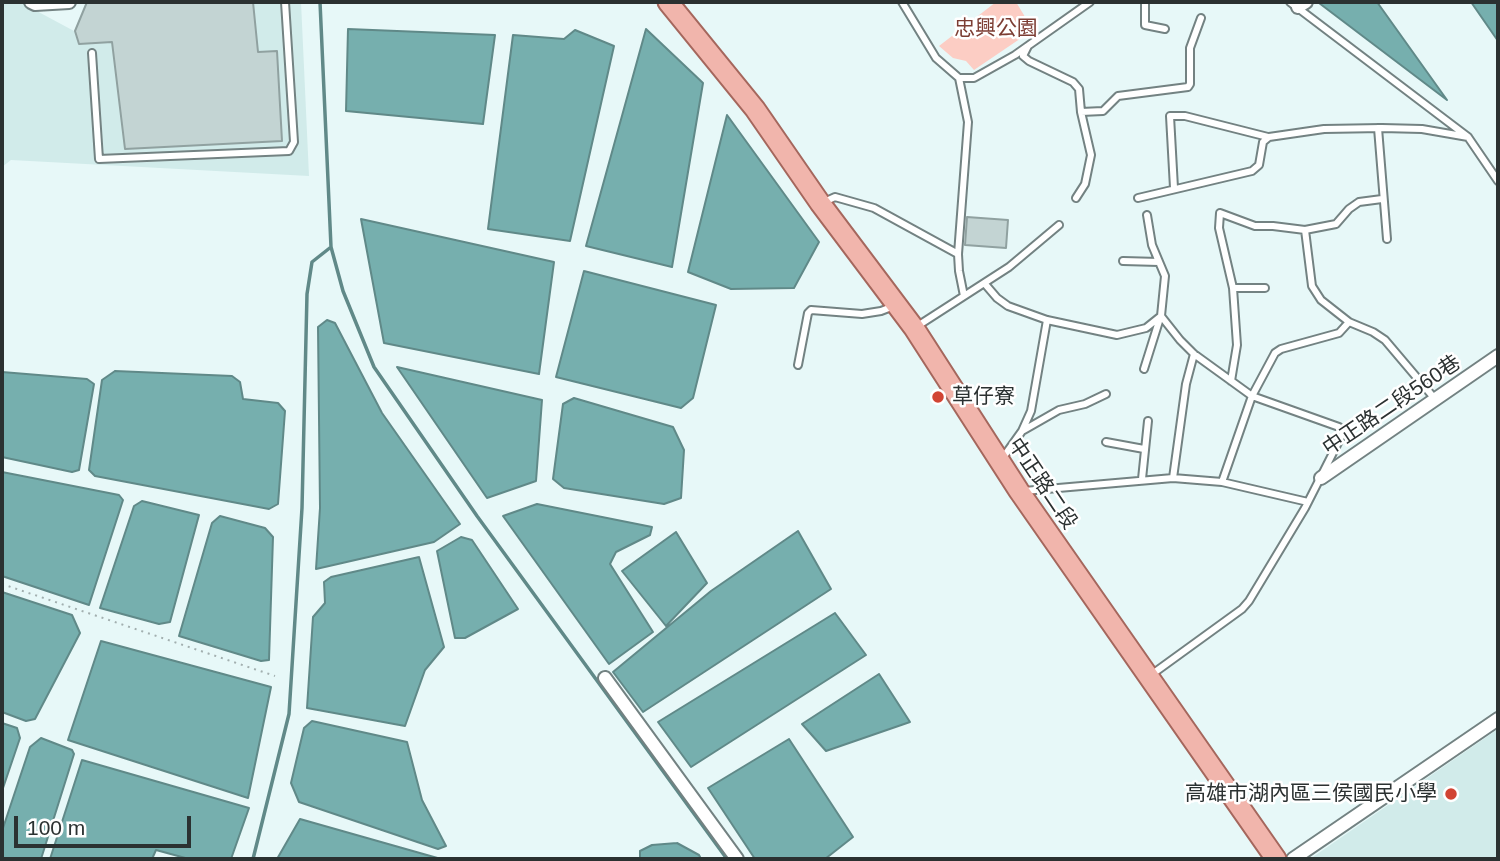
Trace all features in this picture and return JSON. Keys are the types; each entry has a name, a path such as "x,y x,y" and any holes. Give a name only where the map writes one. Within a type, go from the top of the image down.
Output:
{"main road":[{"name":"中正路二段","path":"668,2 755,109 820,203 914,328 999,462 1276,859"}],"street":[{"path":"31,2 69,2"},
{"name":"中正路二段560巷","path":"1321,478 1498,356"},
{"path":"605,678 737,859"},
{"path":"1293,859 1498,719"}],"lane":[{"path":"92,53 99,159 289,151 294,142 285,2"},
{"path":"902,2 936,58 959,78 968,122 958,254 964,296"},
{"path":"959,78 974,78 1015,55 1090,2"},
{"path":"1145,2 1145,25 1165,29"},
{"path":"1298,4 1468,137 1498,181"},
{"path":"1081,112 1103,111 1118,96 1188,87 1191,41 1200,18"},
{"path":"1029,44 1023,56 1028,61 1077,85 1091,160 1085,184 1076,198"},
{"path":"1174,188 1170,116 1185,116 1269,137 1324,129 1378,128 1422,130 1468,137"},
{"path":"1378,128 1387,239"},
{"path":"1138,198 1257,169 1263,142 1269,137"},
{"path":"820,203 835,197 874,208 958,254"},
{"path":"1231,381 1237,345 1233,288 1220,228 1220,213 1255,226 1305,230 1336,224 1359,202 1382,199"},
{"path":"1144,369 1161,316 1166,276 1152,245 1147,215"},
{"path":"914,328 1009,267 1059,225"},
{"path":"1305,230 1312,286 1321,300 1349,322 1385,340 1436,399"},
{"path":"1124,261 1159,262"},
{"path":"985,284 1003,304 1047,320 1123,335 1146,328 1161,316"},
{"path":"1233,288 1265,288"},
{"path":"798,365 808,313 811,310 862,314 881,311 895,305"},
{"path":"1161,316 1194,354 1252,396 1339,428 1343,433 1341,439 1321,478"},
{"path":"999,462 1022,431 1031,411 1047,320"},
{"path":"1222,482 1252,396 1271,360 1281,349 1333,336 1349,322"},
{"path":"1173,478 1186,384 1194,354"},
{"path":"1022,431 1059,410 1085,404 1106,394"},
{"path":"1142,479 1148,422"},
{"path":"1106,442 1144,449"},
{"path":"1019,491 1173,478 1222,482 1308,502"},
{"name":"中正路二段560巷","path":"1149,677 1242,609 1249,601 1321,478"}],"path":[{"path":"2,584 275,676"}],"shaded area":[{"path":"2,2 20,2 74,31 87,2 301,2 309,176 11,160 2,167"},
{"name":"高雄市湖內區三侯國民小學","path":"1498,729 1498,859 1310,859"}],"green space":[{"name":"忠興公園","path":"996,2 1016,2 1033,30 974,70 966,61 953,58 939,46"}],"water":[{"path":"1377,2 1447,100 1319,3"},
{"path":"1471,2 1498,2 1498,41"},
{"path":"348,29 495,35 483,124 346,111"},
{"path":"646,29 703,83 672,267 586,246"},
{"path":"575,30 614,46 570,241 488,229 513,35 564,39"},
{"path":"727,115 819,242 794,288 731,289 688,272"},
{"path":"361,219 554,262 539,374 384,343"},
{"path":"584,271 716,305 693,398 681,408 556,377"},
{"path":"327,320 335,323 382,413 460,524 434,542 316,569 320,508 318,327"},
{"path":"397,367 542,400 536,481 487,498"},
{"path":"115,371 232,376 240,382 243,399 278,403 285,411 278,504 269,509 95,476 89,470 102,380"},
{"path":"2,372 87,379 94,384 79,470 72,472 2,457"},
{"path":"574,398 673,427 684,450 681,498 664,504 564,488 553,479 563,404"},
{"path":"2,472 119,495 123,500 89,605 2,576"},
{"path":"142,501 199,515 170,622 159,624 100,608 134,506"},
{"path":"537,504 652,527 650,535 616,552 610,564 653,632 609,664 503,516"},
{"path":"220,516 265,528 273,537 269,660 261,661 179,636 212,523"},
{"path":"798,531 831,589 643,712 613,672 711,591"},
{"path":"676,532 707,583 666,626 622,571"},
{"path":"461,537 472,540 518,609 465,638 455,638 437,551"},
{"path":"419,557 444,647 425,670 405,726 307,708 313,617 325,603 324,582 331,577"},
{"path":"2,592 72,615 80,633 35,719 26,721 2,712"},
{"path":"835,613 866,655 691,767 658,722"},
{"path":"101,641 271,687 248,798 68,740"},
{"path":"879,674 910,722 826,751 802,724"},
{"path":"312,721 407,742 422,800 446,846 438,849 299,802 291,783 304,728"},
{"path":"2,723 17,728 20,738 2,791"},
{"path":"41,738 72,750 74,754 41,859 2,859 2,831 30,747"},
{"path":"789,739 853,837 825,859 755,859 708,788"},
{"path":"82,760 249,808 231,859 189,859 156,850 152,859 50,859"},
{"path":"300,819 441,859 277,859"},
{"path":"677,843 699,855 701,859 640,859 640,851 652,845"}],"building":[{"path":"87,2 253,2 258,52 277,51 282,141 125,149 112,42 79,44 75,31"},
{"path":"967,217 1008,220 1006,248 965,245"}],"waterway":[{"path":"320,2 331,247 343,291 374,367 477,516 727,859"},
{"path":"253,859 289,714 302,508 307,294 312,262 331,247"}],"place":[{"name":"草仔寮","path":"938,397"},
{"name":"高雄市湖內區三侯國民小學","path":"1451,794"}]}
